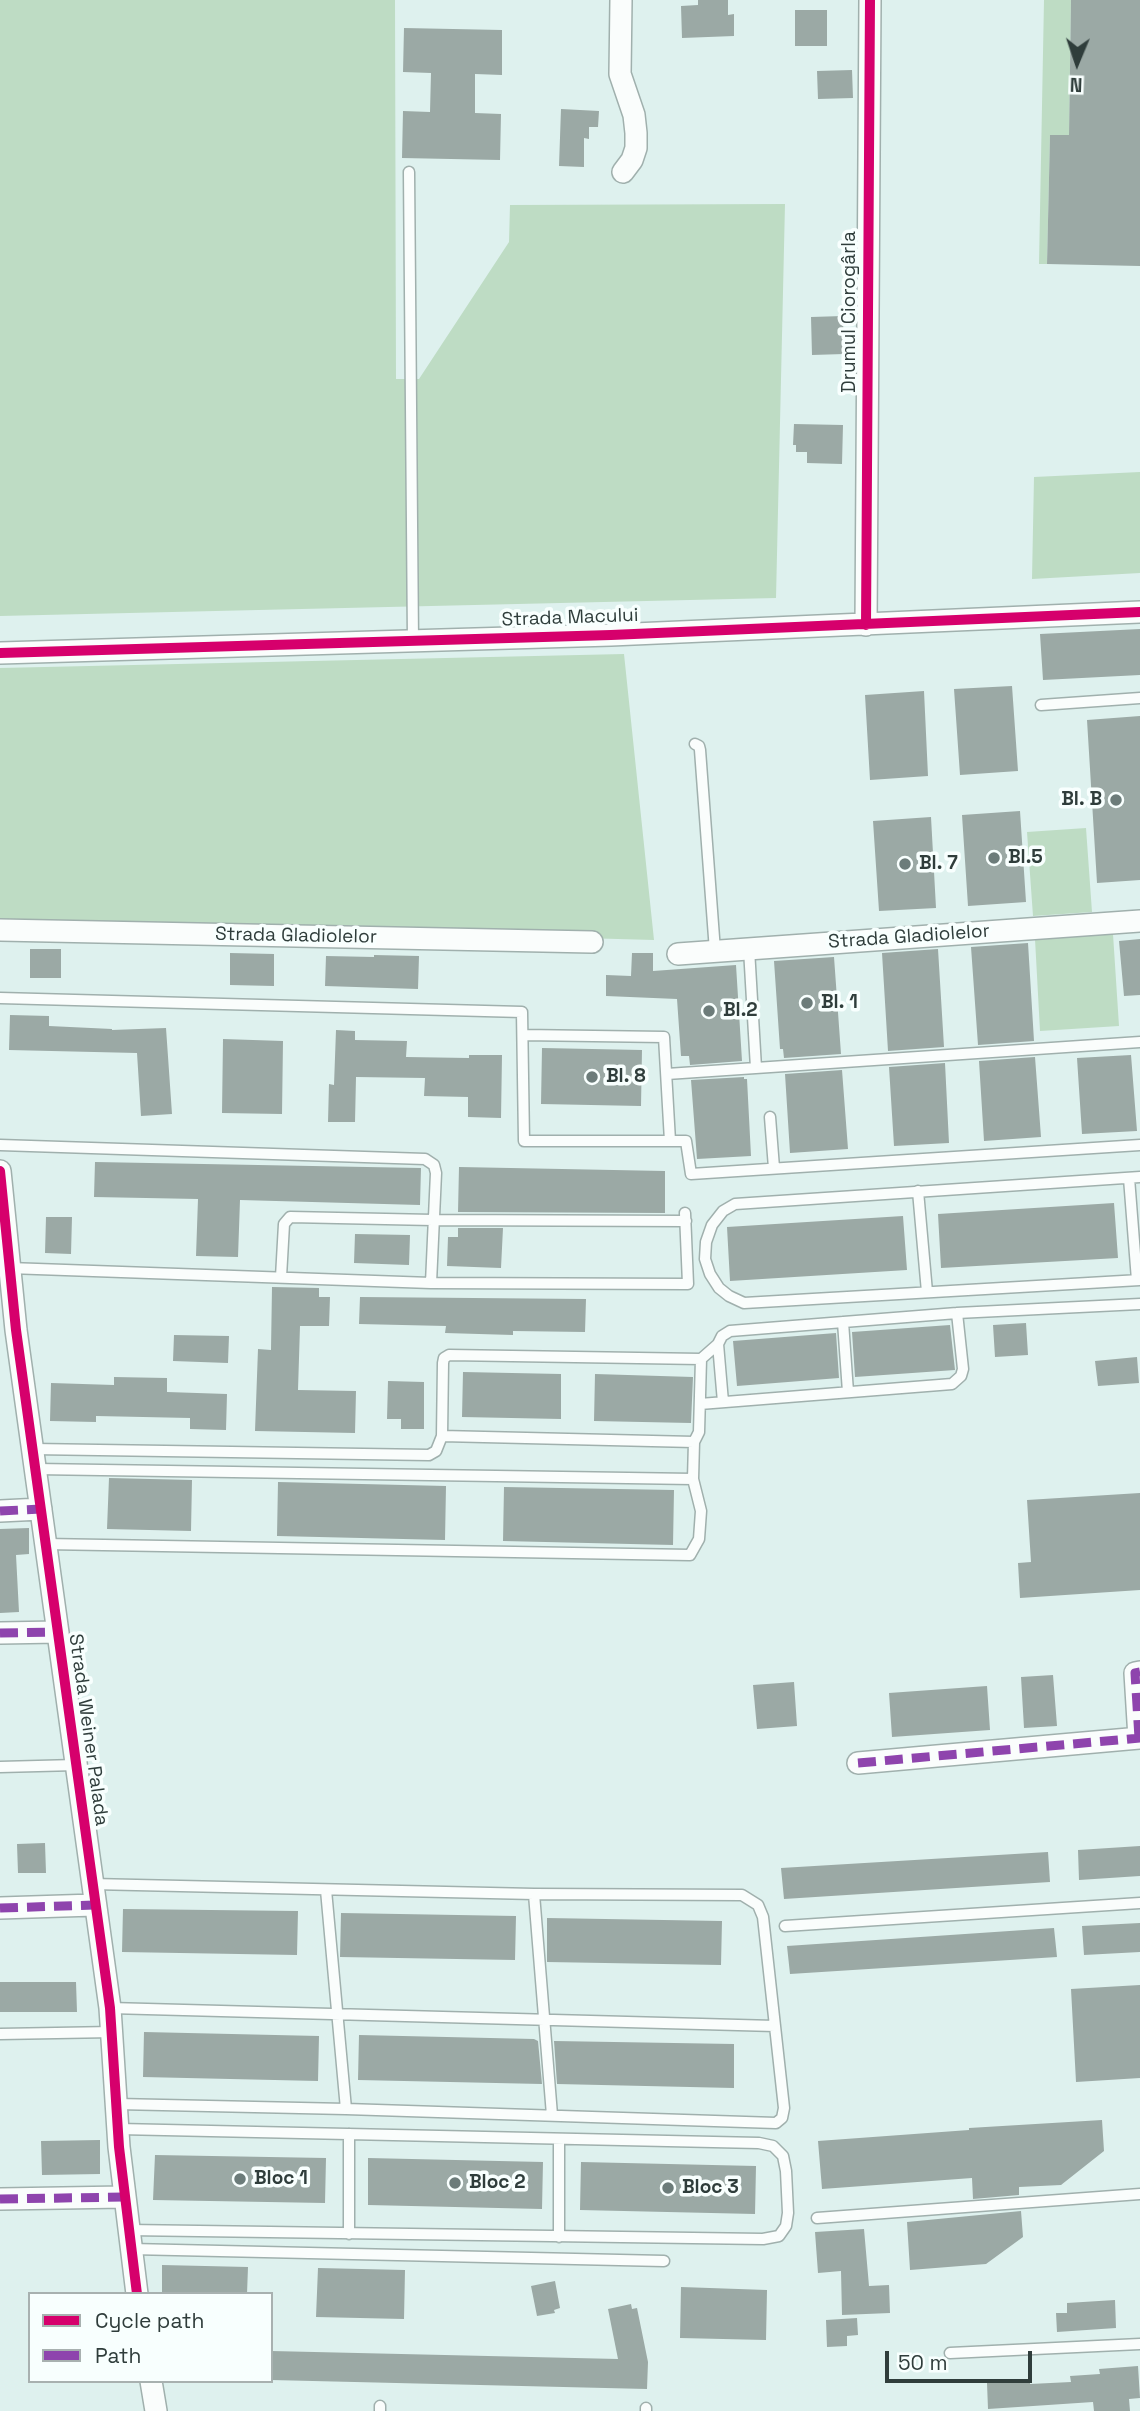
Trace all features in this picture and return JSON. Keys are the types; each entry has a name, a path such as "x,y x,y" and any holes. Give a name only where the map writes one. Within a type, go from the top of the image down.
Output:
{"street":[{"path":"621,0 620,74 634,115 636,133 636,148 632,160 623,172"},
{"name":"Drumul Ciorogârla","path":"866,625 870,0"},
{"name":"Strada Macului","path":"0,653 866,625 1140,612"},
{"name":"Strada Gladiolelor","path":"678,954 1140,921"},
{"name":"Strada Gladiolelor","path":"0,930 592,942"},
{"name":"Strada Weiner Palada","path":"0,1171 12,1330 34,1459 113,2032 124,2197 137,2292"},
{"path":"0,1511 41,1509"},
{"path":"0,1633 58,1632"},
{"path":"858,1763 1139,1738 1135,1673 1140,1672"},
{"path":"0,1908 93,1894"},
{"path":"0,2199 124,2197"},
{"path":"151,2383 156,2411"}],"lane":[{"path":"409,172 413,641"},
{"path":"1041,705 1140,698"},
{"path":"695,744 699,747 715,951"},
{"path":"749,949 756,1068"},
{"path":"0,999 522,1012 524,1141 686,1141 691,1174 1140,1145"},
{"path":"523,1035 664,1037 670,1141"},
{"path":"667,1074 1140,1042"},
{"path":"770,1117 774,1168"},
{"path":"0,1145 425,1159 434,1165 436,1173 431,1283"},
{"path":"1135,1177 1138,1280 744,1303 729,1297 710,1274 705,1259 706,1242 712,1225 723,1211 735,1203 918,1191 1135,1177"},
{"path":"918,1191 927,1292"},
{"path":"9,1268 431,1283 688,1284 686,1217 433,1220 290,1217 284,1224 281,1277"},
{"path":"34,1459 418,1457 436,1451 442,1436 443,1363 444,1358 449,1355 701,1359 730,1331 957,1313 1140,1304"},
{"path":"700,1404 951,1384 957,1381 963,1369 957,1313"},
{"path":"843,1322 848,1392"},
{"path":"718,1344 723,1402"},
{"path":"45,1544 690,1555 699,1539 701,1524 698,1494 693,1479 694,1442 699,1432 701,1359"},
{"path":"442,1436 694,1442"},
{"path":"34,1459 693,1479"},
{"path":"0,1767 76,1765"},
{"path":"326,1890 346,2109"},
{"path":"93,1894 326,1890 743,1895 758,1905 763,1917 784,2108 782,2118 776,2123 117,2104"},
{"path":"534,1894 552,2115"},
{"path":"785,1926 1140,1903"},
{"path":"110,2008 775,2026"},
{"path":"0,2035 113,2032"},
{"path":"118,2129 759,2143 773,2146 783,2156 788,2213 786,2225 779,2236 763,2239 349,2234 130,2240"},
{"path":"349,2134 349,2234"},
{"path":"559,2139 559,2237"},
{"path":"817,2218 1140,2194"},
{"path":"130,2240 664,2261"},
{"path":"950,2353 1140,2344"}],"green space":[{"path":"0,0 395,0 396,379 419,379 509,242 510,205 785,204 776,598 0,616"},
{"path":"1044,0 1071,0 1069,135 1050,135 1047,264 1039,264"},
{"path":"1140,472 1140,573 1032,579 1034,477"},
{"path":"624,654 654,940 0,922 0,668"},
{"path":"1086,828 1092,912 1033,916 1027,832"},
{"path":"1113,934 1119,1026 1040,1031 1035,939"}],"building":[{"path":"698,0 728,0 728,15 734,14 734,36 682,38 681,6 698,5"},
{"path":"1071,0 1140,0 1140,266 1047,264 1050,135 1069,135"},
{"path":"795,10 827,10 827,46 795,46"},
{"path":"404,28 502,30 502,75 475,74 475,113 501,114 500,160 402,158 403,111 430,112 431,73 403,72"},
{"path":"852,70 853,98 818,99 817,71"},
{"path":"561,109 599,111 598,127 589,127 589,139 584,138 584,167 559,166"},
{"path":"843,316 844,354 812,355 811,317"},
{"path":"794,424 843,425 842,464 807,463 807,452 796,452 796,445 793,445"},
{"path":"1140,629 1140,675 1043,680 1040,634"},
{"path":"1012,686 1018,771 960,775 954,689"},
{"path":"924,691 928,776 870,780 865,695"},
{"name":"Bl. B","path":"1140,716 1140,880 1097,883 1087,720"},
{"name":"Bl.5","path":"1020,811 1026,902 968,906 962,815"},
{"name":"Bl. 7","path":"931,817 936,908 879,911 873,821"},
{"path":"1140,939 1140,995 1124,996 1119,941"},
{"path":"1028,943 1034,1041 978,1045 971,947"},
{"path":"30,949 61,949 61,978 30,978"},
{"path":"938,949 944,1047 888,1051 882,953"},
{"path":"230,953 274,954 274,986 230,985"},
{"name":"Bl.2","path":"632,953 653,953 653,971 736,965 742,1061 690,1065 689,1056 681,1056 677,999 606,996 606,975 631,976"},
{"path":"326,956 419,956 418,989 325,986"},
{"name":"Bl. 1","path":"834,957 841,1054 784,1058 783,1049 780,1049 774,961"},
{"path":"10,1015 49,1016 49,1026 112,1030 166,1028 172,1114 141,1116 137,1053 9,1050"},
{"path":"336,1030 355,1031 355,1040 407,1041 406,1057 469,1058 469,1055 502,1055 501,1118 468,1117 468,1097 424,1096 425,1078 356,1077 355,1122 328,1122 329,1084 334,1085"},
{"path":"223,1039 283,1041 282,1114 222,1113"},
{"name":"Bl. 8","path":"542,1048 642,1050 641,1106 541,1104"},
{"path":"1131,1055 1137,1131 1082,1134 1077,1058"},
{"path":"1035,1057 1041,1137 984,1141 979,1061"},
{"path":"945,1063 949,1143 894,1146 889,1067"},
{"path":"842,1070 848,1149 790,1153 785,1074"},
{"path":"747,1079 751,1156 697,1159 691,1080"},
{"path":"95,1162 421,1168 420,1205 240,1200 238,1257 196,1256 198,1199 94,1197"},
{"path":"459,1167 665,1171 665,1213 458,1212"},
{"path":"1114,1203 1118,1258 941,1268 938,1214"},
{"path":"903,1216 907,1270 730,1281 727,1227"},
{"path":"46,1217 72,1217 71,1254 45,1253"},
{"path":"458,1228 503,1228 501,1268 447,1266 448,1237 458,1237"},
{"path":"355,1234 410,1235 409,1265 354,1263"},
{"path":"272,1287 319,1288 319,1297 330,1297 329,1326 300,1326 298,1390 356,1391 355,1433 255,1431 258,1349 271,1350"},
{"path":"360,1297 586,1299 585,1332 513,1331 513,1335 445,1333 446,1326 359,1324"},
{"path":"1026,1323 1028,1355 995,1357 993,1325"},
{"path":"950,1325 955,1370 855,1377 852,1332"},
{"path":"836,1333 839,1378 737,1386 733,1341"},
{"path":"174,1335 229,1336 228,1363 173,1361"},
{"path":"1137,1357 1139,1383 1098,1386 1095,1361"},
{"path":"463,1372 561,1374 561,1419 462,1417"},
{"path":"595,1374 693,1377 691,1423 594,1421"},
{"path":"114,1377 167,1378 167,1392 227,1394 226,1430 190,1429 190,1418 96,1416 96,1422 50,1421 51,1383 114,1385"},
{"path":"388,1381 424,1382 424,1429 401,1429 401,1419 387,1419"},
{"path":"109,1478 192,1480 191,1531 107,1529"},
{"path":"278,1482 446,1486 445,1540 277,1536"},
{"path":"504,1487 674,1490 673,1545 503,1541"},
{"path":"1140,1493 1140,1590 1020,1598 1018,1563 1031,1562 1027,1500"},
{"path":"29,1528 29,1554 16,1555 19,1612 0,1613 0,1529"},
{"path":"1053,1675 1057,1726 1024,1728 1021,1677"},
{"path":"794,1682 797,1726 757,1729 753,1685"},
{"path":"987,1686 990,1730 892,1737 889,1693"},
{"path":"45,1843 46,1873 18,1873 17,1844"},
{"path":"1140,1846 1140,1876 1079,1880 1078,1850"},
{"path":"1048,1852 1050,1882 784,1899 781,1868"},
{"path":"123,1909 298,1911 297,1955 122,1952"},
{"path":"341,1913 516,1916 515,1960 340,1957"},
{"path":"547,1918 722,1921 721,1965 547,1962"},
{"path":"1140,1923 1140,1952 1084,1955 1082,1926"},
{"path":"1054,1928 1057,1957 790,1974 787,1946"},
{"path":"0,1982 76,1982 77,2012 0,2012"},
{"path":"1140,1985 1140,2078 1076,2082 1071,1989"},
{"path":"144,2032 319,2036 318,2081 143,2077"},
{"path":"359,2035 534,2039 538,2041 542,2084 358,2080"},
{"path":"554,2041 734,2044 734,2088 557,2084"},
{"path":"1102,2120 1104,2151 1061,2185 1019,2187 1019,2195 973,2199 972,2178 822,2189 818,2141"},
{"path":"100,2140 100,2174 42,2175 41,2141"},
{"name":"Bloc 1","path":"155,2155 326,2158 325,2203 153,2200"},
{"name":"Bloc 2","path":"368,2158 543,2162 542,2209 368,2205"},
{"name":"Bloc 3","path":"581,2162 756,2166 755,2214 580,2210"},
{"path":"1021,2211 1023,2237 986,2264 910,2270 907,2222"},
{"path":"864,2229 869,2286 889,2285 890,2313 842,2315 841,2271 818,2273 815,2232"},
{"path":"162,2265 248,2267 247,2292 162,2292"},
{"path":"318,2268 405,2270 404,2319 316,2317"},
{"path":"555,2281 560,2308 554,2310 555,2313 537,2316 531,2286"},
{"path":"681,2287 767,2290 766,2340 680,2338"},
{"path":"1115,2300 1116,2328 1057,2332 1056,2313 1067,2313 1067,2303"},
{"path":"631,2304 632,2309 637,2308 648,2362 647,2389 273,2380 273,2351 618,2359 608,2309"},
{"path":"857,2318 858,2335 847,2336 847,2346 827,2347 826,2320"},
{"path":"1138,2366 1140,2398 1129,2399 1130,2411 1094,2411 1093,2402 988,2409 987,2383 1071,2382 1070,2376 1100,2374 1099,2369"}],"marked path":[{"path":"0,1511 41,1509"},
{"path":"0,1633 58,1632"},
{"path":"1139,1738 1135,1673 1140,1672"},
{"path":"858,1763 1140,1738"},
{"path":"0,1908 94,1905"},
{"path":"0,2199 124,2197"}],"cycle path":[{"path":"866,625 870,0"},
{"path":"0,653 611,635 1140,612"},
{"path":"0,1171 16,1330 110,2008 119,2147 137,2292"}],"place":[{"name":"Bl. B","path":"1116,800"},
{"name":"Bl.5","path":"994,858"},
{"name":"Bl. 7","path":"905,864"},
{"name":"Bl. 1","path":"807,1003"},
{"name":"Bl.2","path":"709,1011"},
{"name":"Bl. 8","path":"592,1077"},
{"name":"Bloc 1","path":"240,2179"},
{"name":"Bloc 2","path":"455,2183"},
{"name":"Bloc 3","path":"668,2188"}]}
